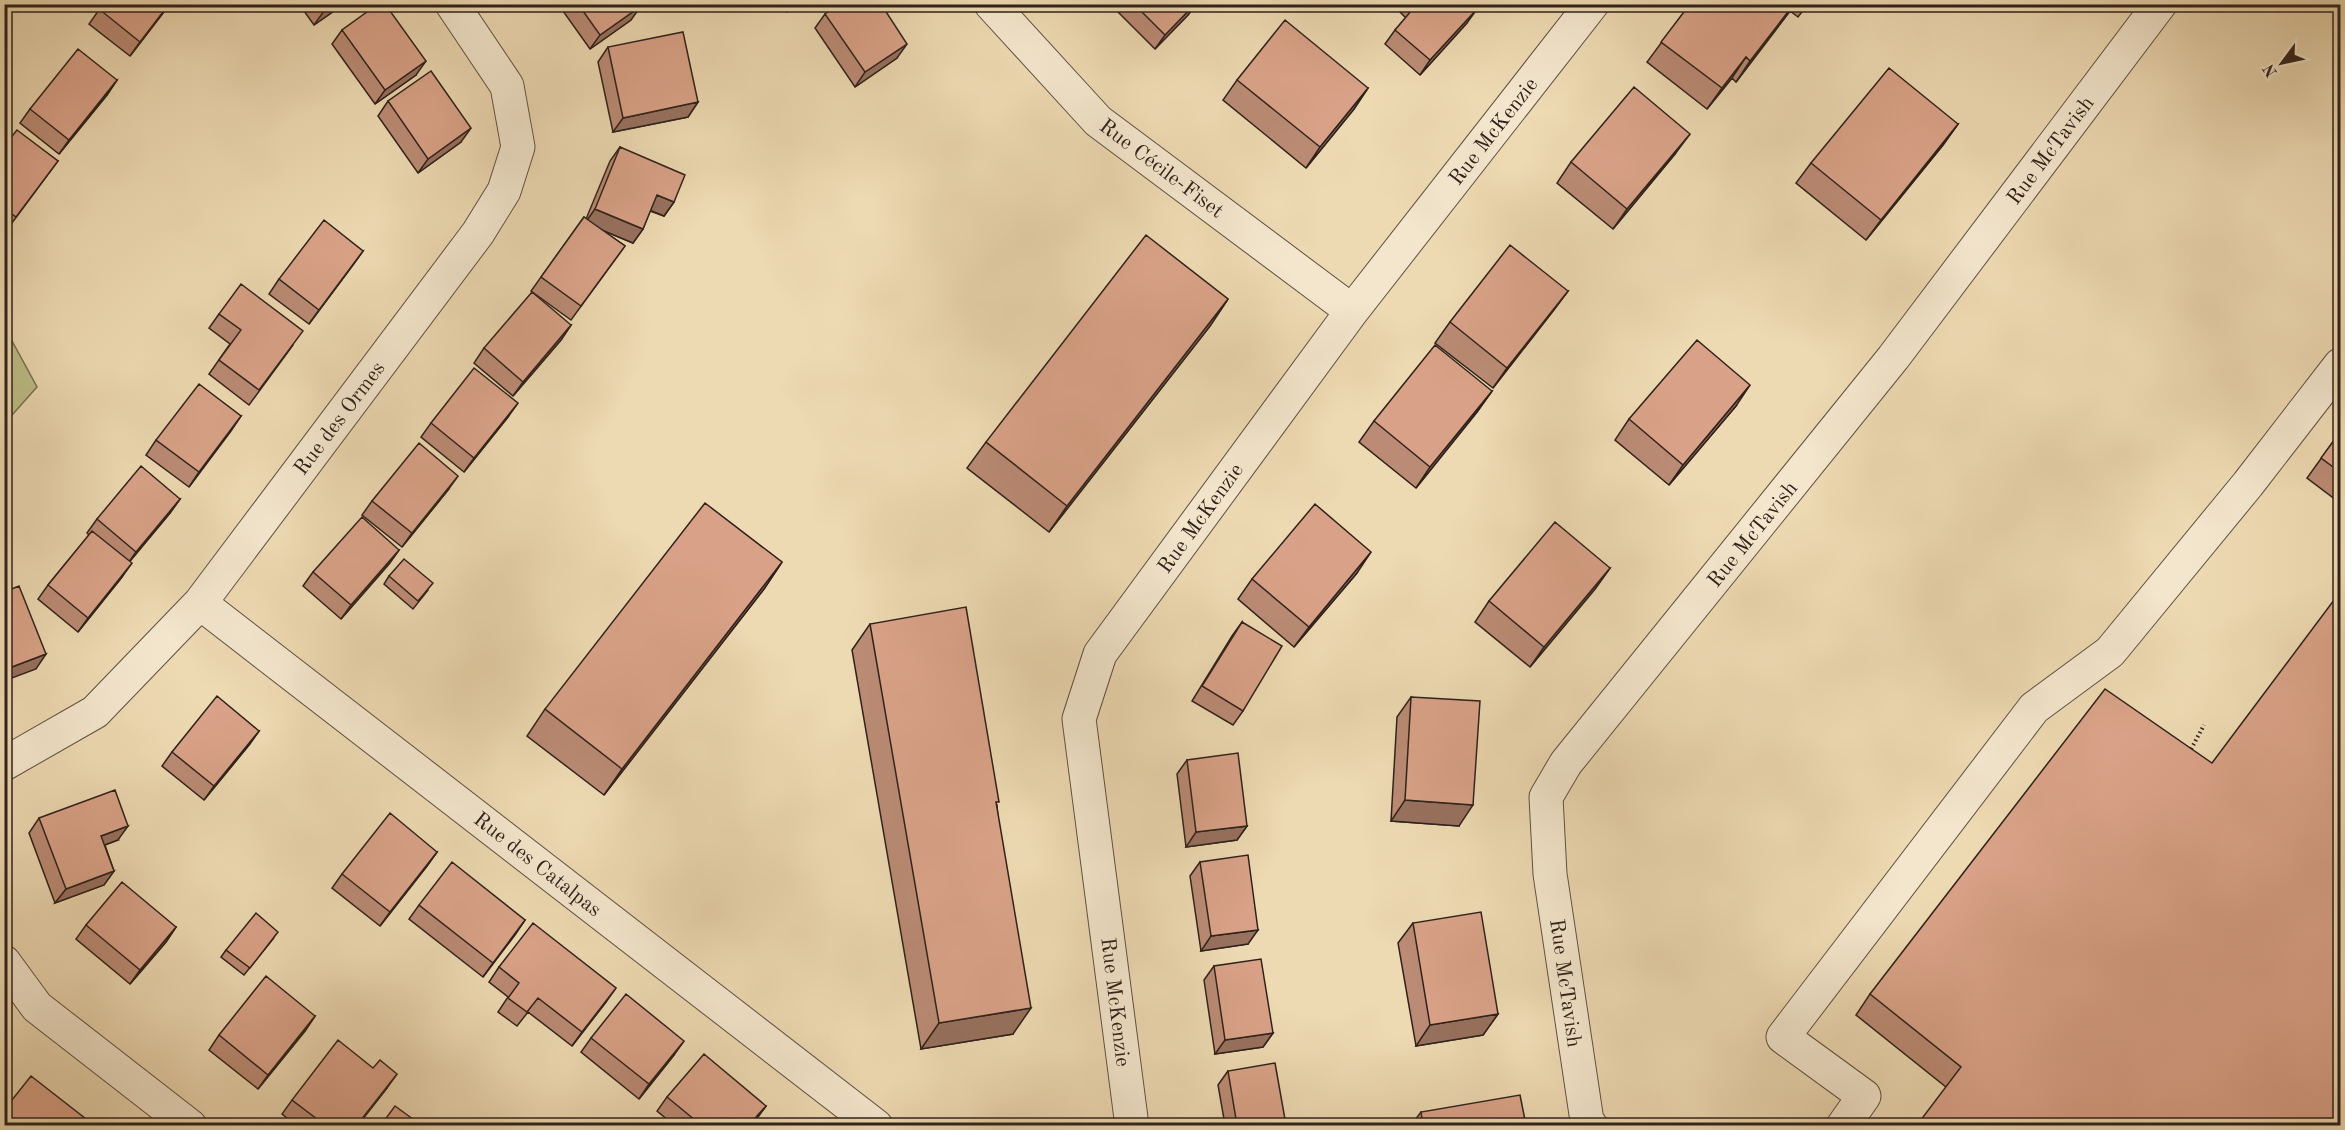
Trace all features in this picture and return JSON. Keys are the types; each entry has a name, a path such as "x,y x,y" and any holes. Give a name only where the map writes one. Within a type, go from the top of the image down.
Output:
{"street":[{"name":"Rue des Ormes","path":"4,764 95,712 200,603 478,233 504,191 518,147 507,86 452,4"},
{"name":"Rue McKenzie","path":"1132,1125 1079,719 1100,654 1352,311 1592,4"},
{"name":"Rue McTavish","path":"1591,1125 1587,1121 1550,874 1546,797 1566,763 1893,358 2160,4"},
{"name":"Rue Cécile-Fiset","path":"998,8 1098,121 1352,311"},
{"path":"1843,1125 1864,1096 1783,1037 2034,708 2110,652 2248,484 2340,365"},
{"name":"Rue des Catalpas","path":"200,603 876,1125"},
{"path":"4,962 37,1007 190,1125"}],"path":[{"path":"2184,762 2204,725"}],"green space":[{"path":"5,328 37,387 4,423"}],"building":[{"path":"103,4 169,4 140,42 99,9"},
{"path":"320,4 334,4 324,11"},
{"path":"378,4 385,4 426,61 385,90 342,30"},
{"path":"578,4 640,4 641,6 600,35"},
{"path":"839,4 881,4 907,44 865,72 825,14"},
{"path":"1134,4 1195,4 1165,35"},
{"path":"1417,4 1472,4 1477,9 1430,60 1395,30"},
{"path":"1690,4 1794,4 1750,61 1746,57 1722,88 1661,42"},
{"path":"1285,20 1368,88 1320,147 1237,80"},
{"path":"683,32 698,102 623,118 608,47"},
{"path":"78,49 117,80 69,140 30,109"},
{"path":"1889,68 1958,124 1881,220 1811,163"},
{"path":"431,71 471,128 428,159 388,101"},
{"path":"1634,87 1690,134 1627,209 1571,162"},
{"path":"17,130 58,161 16,217 4,208 4,146"},
{"path":"620,147 685,175 674,202 657,195 643,229 595,209"},
{"path":"584,217 625,246 581,306 541,277"},
{"path":"324,220 363,251 319,310 279,279"},
{"path":"1146,235 1228,299 1067,506 986,442"},
{"path":"1510,245 1568,291 1507,368 1450,322"},
{"path":"241,284 303,331 259,390 219,360 241,330 219,314"},
{"path":"532,292 571,325 523,382 484,348"},
{"path":"1697,340 1750,385 1683,465 1629,419"},
{"path":"1435,345 1492,391 1430,467 1374,421"},
{"path":"474,368 518,403 474,458 431,423"},
{"path":"199,384 241,416 199,472 156,440"},
{"path":"2340,432 2340,472 2321,458"},
{"path":"419,443 458,476 412,533 372,501"},
{"path":"141,466 180,499 136,552 97,519"},
{"path":"705,503 782,562 622,769 545,709"},
{"path":"1315,504 1371,552 1309,627 1252,579"},
{"path":"362,517 399,550 351,605 313,572"},
{"path":"1555,522 1610,568 1544,647 1489,601"},
{"path":"92,531 132,563 88,618 48,585"},
{"path":"404,559 433,583 418,601 389,576"},
{"path":"19,586 46,654 4,670 4,592"},
{"path":"2340,592 2340,1125 1917,1125 1961,1067 1870,994 2105,689 2212,763"},
{"path":"966,607 1031,1008 939,1023 870,624"},
{"path":"1242,622 1282,646 1243,711 1202,686"},
{"path":"217,696 259,731 214,786 172,752"},
{"path":"1411,697 1480,701 1473,805 1405,800"},
{"path":"1238,753 1247,826 1196,832 1187,760"},
{"path":"115,790 128,826 101,836 114,871 66,889 39,818"},
{"path":"390,813 437,852 390,912 342,874"},
{"path":"1248,855 1258,930 1211,936 1200,862"},
{"path":"452,862 525,920 493,963 419,905"},
{"path":"122,882 176,927 140,970 86,925"},
{"path":"1481,912 1498,1014 1430,1025 1413,923"},
{"path":"256,913 278,932 250,968 226,950"},
{"path":"533,923 616,988 582,1032 538,998 527,1012 508,998 519,983 499,967"},
{"path":"1261,959 1273,1033 1225,1040 1214,966"},
{"path":"266,976 315,1016 268,1075 219,1035"},
{"path":"626,994 684,1041 649,1084 591,1038"},
{"path":"338,1040 373,1068 380,1060 397,1074 357,1125 325,1125 292,1100"},
{"path":"704,1054 766,1106 749,1125 701,1125 667,1097"},
{"path":"1275,1063 1286,1125 1237,1125 1228,1071"},
{"path":"31,1076 86,1119 82,1125 4,1125 4,1110"},
{"path":"1520,1095 1526,1125 1423,1125 1421,1112"},
{"path":"395,1106 421,1125 381,1125"}]}
